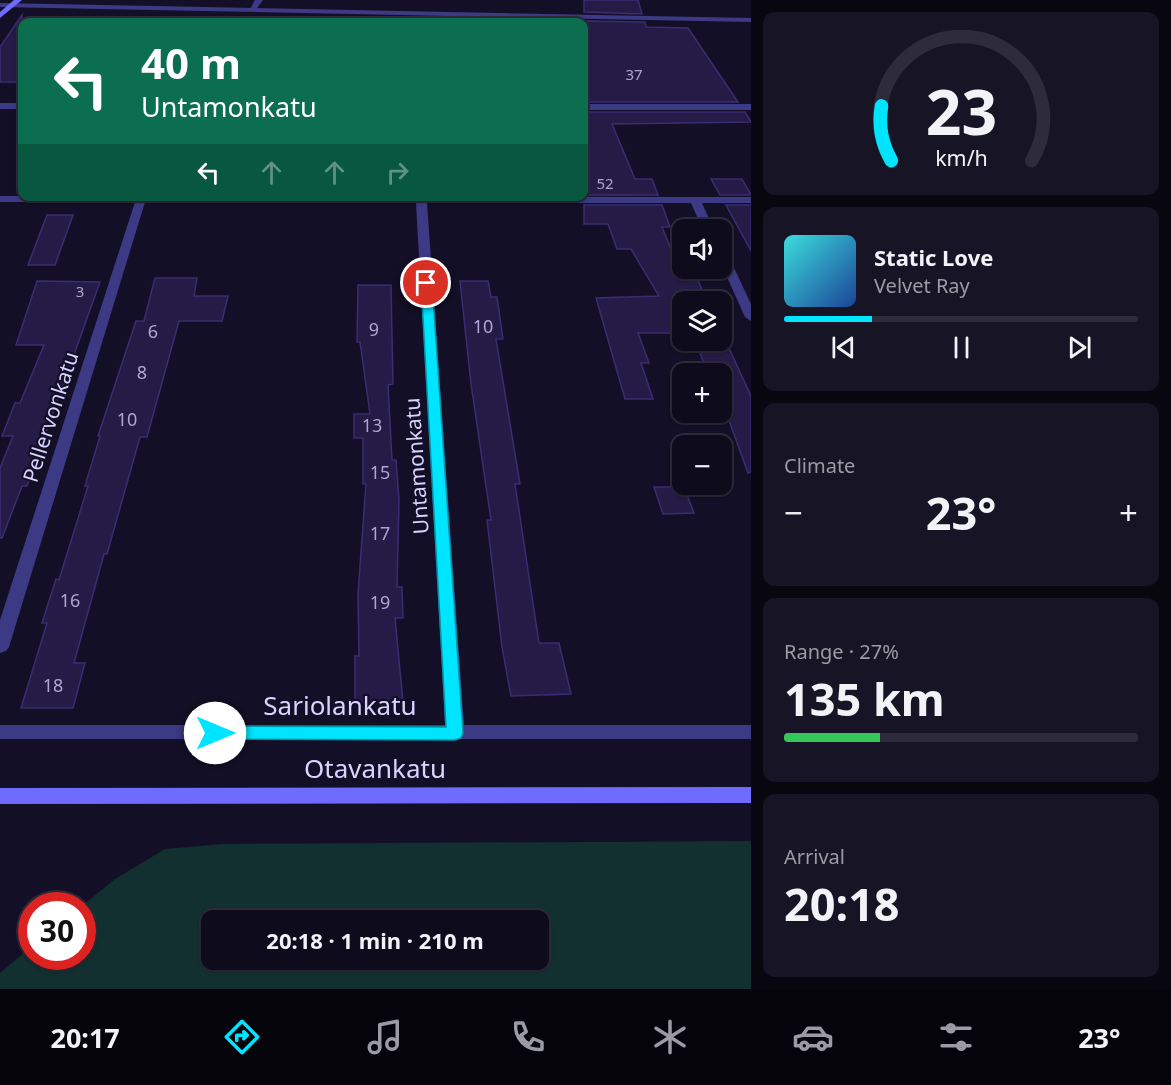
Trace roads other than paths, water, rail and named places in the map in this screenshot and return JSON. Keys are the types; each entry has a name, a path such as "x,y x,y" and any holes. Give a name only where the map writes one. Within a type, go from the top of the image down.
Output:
{"main road":[{"path":"0,16 18,0"},
{"name":"Otavankatu","path":"0,796 751,795"}],"street":[{"path":"252,9 259,0"},
{"path":"0,5 751,20"},
{"path":"0,106 18,106"},
{"path":"588,107 751,107"},
{"path":"0,199 18,199"},
{"path":"588,199 751,200"},
{"path":"695,200 704,219"},
{"name":"Pellervonkatu","path":"0,647 141,201"},
{"name":"Untamonkatu","path":"421,201 455,733"},
{"path":"732,276 751,317"},
{"name":"Sariolankatu","path":"0,732 751,732"}]}
